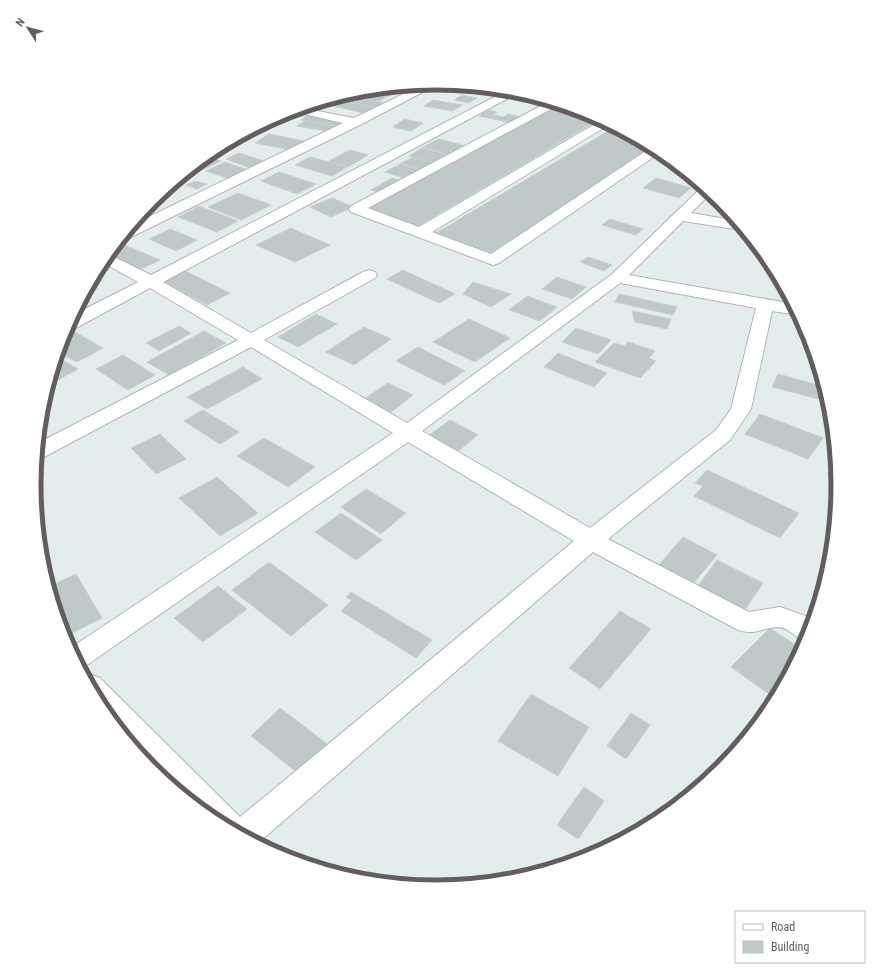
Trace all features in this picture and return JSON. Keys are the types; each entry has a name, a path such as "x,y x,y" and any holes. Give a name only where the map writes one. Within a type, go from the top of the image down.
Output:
{"street":[{"path":"135,229 419,91"},
{"path":"78,320 505,96"},
{"path":"549,106 356,209 493,260 650,153"},
{"path":"306,112 356,122"},
{"path":"420,233 600,126"},
{"path":"80,656 408,432 617,278 703,194"},
{"path":"681,216 734,225"},
{"path":"111,261 151,282 251,340 590,540 747,623 780,617 798,623 805,629"},
{"path":"43,449 251,340 369,275"},
{"path":"617,278 790,309"},
{"path":"247,832 590,540 723,435 741,409 765,305"},
{"path":"107,703 211,810"}],"building":[{"path":"456,91 468,91 465,93"},
{"path":"474,92 489,93 486,95"},
{"path":"394,93 379,101 366,99 372,96"},
{"path":"462,95 477,98 469,103 454,100"},
{"path":"359,98 385,103 377,108 345,102"},
{"path":"433,100 462,105 453,111 424,106"},
{"path":"343,101 373,108 364,113 333,106"},
{"path":"552,107 594,123 418,226 365,208"},
{"path":"489,110 497,112 493,115 503,117 508,114 522,117 513,123 479,116"},
{"path":"310,114 344,120 335,126 301,120"},
{"path":"404,119 423,123 411,131 393,127"},
{"path":"305,121 333,126 326,131 297,126"},
{"path":"609,130 649,152 495,254 436,233"},
{"path":"269,134 304,141 291,150 255,143"},
{"path":"439,139 469,147 454,156 423,147"},
{"path":"422,148 451,156 439,164 409,156"},
{"path":"350,150 368,155 348,167 329,161"},
{"path":"239,153 264,161 250,168 226,159"},
{"path":"310,157 347,167 332,176 295,165"},
{"path":"413,157 438,164 426,171 401,163"},
{"path":"214,159 221,161 204,169 201,168"},
{"path":"225,162 248,170 229,179 206,171"},
{"path":"400,164 425,171 410,180 385,172"},
{"path":"279,172 316,184 297,194 261,181"},
{"path":"392,178 402,181 381,193 371,190"},
{"path":"656,178 691,188 679,198 643,188"},
{"path":"196,181 207,184 197,189 186,185"},
{"path":"238,193 271,205 241,220 208,207"},
{"path":"332,198 353,207 331,217 310,207"},
{"path":"199,206 238,221 217,232 178,217"},
{"path":"610,219 643,229 636,235 602,225"},
{"path":"291,228 330,245 295,262 256,245"},
{"path":"170,229 197,240 176,251 149,239"},
{"path":"123,245 160,260 139,270 113,259"},
{"path":"588,257 612,265 604,271 580,262"},
{"path":"181,269 230,293 207,305 159,279"},
{"path":"403,270 455,294 439,303 387,279"},
{"path":"557,277 586,287 572,299 542,289"},
{"path":"473,282 511,294 491,307 463,294"},
{"path":"619,294 677,307 673,315 615,302"},
{"path":"527,296 557,307 540,321 509,310"},
{"path":"632,311 671,319 667,329 635,322"},
{"path":"316,314 337,324 298,347 278,337"},
{"path":"469,319 510,338 475,362 433,342"},
{"path":"179,326 191,333 159,351 146,343"},
{"path":"364,327 391,339 354,365 326,352"},
{"path":"576,328 611,340 598,354 562,342"},
{"path":"73,331 103,348 77,362 63,355"},
{"path":"204,331 226,343 169,375 147,362"},
{"path":"628,342 655,351 649,358 656,361 640,378 595,362 614,343 624,346"},
{"path":"418,347 465,371 444,385 396,361"},
{"path":"558,353 607,373 594,387 544,367"},
{"path":"123,355 155,375 128,390 96,369"},
{"path":"61,360 78,369 55,380"},
{"path":"243,367 262,379 207,409 187,397"},
{"path":"778,374 819,385 822,400 772,387"},
{"path":"388,383 413,395 390,413 364,399"},
{"path":"203,410 239,432 220,444 184,421"},
{"path":"760,414 823,438 808,459 745,434"},
{"path":"450,420 478,435 457,452 428,436"},
{"path":"160,434 186,459 156,474 131,448"},
{"path":"264,438 315,467 288,487 237,456"},
{"path":"707,470 799,513 780,538 694,496 703,486 695,483"},
{"path":"217,477 258,513 220,536 179,498"},
{"path":"366,489 406,513 381,534 341,507"},
{"path":"341,513 382,540 356,560 315,532"},
{"path":"683,537 717,555 691,586 657,567"},
{"path":"717,560 763,583 740,617 693,593"},
{"path":"269,562 328,605 291,636 232,590"},
{"path":"76,574 102,618 70,634 53,585"},
{"path":"218,586 247,609 203,642 174,618"},
{"path":"351,592 432,640 416,658 341,611 352,600 346,597"},
{"path":"620,611 651,629 600,689 569,668"},
{"path":"770,628 798,646 771,695 731,667"},
{"path":"531,694 589,727 558,776 498,741"},
{"path":"280,708 331,747 303,777 251,736"},
{"path":"631,713 650,725 626,759 607,746"},
{"path":"584,787 604,801 578,839 557,825"}]}
